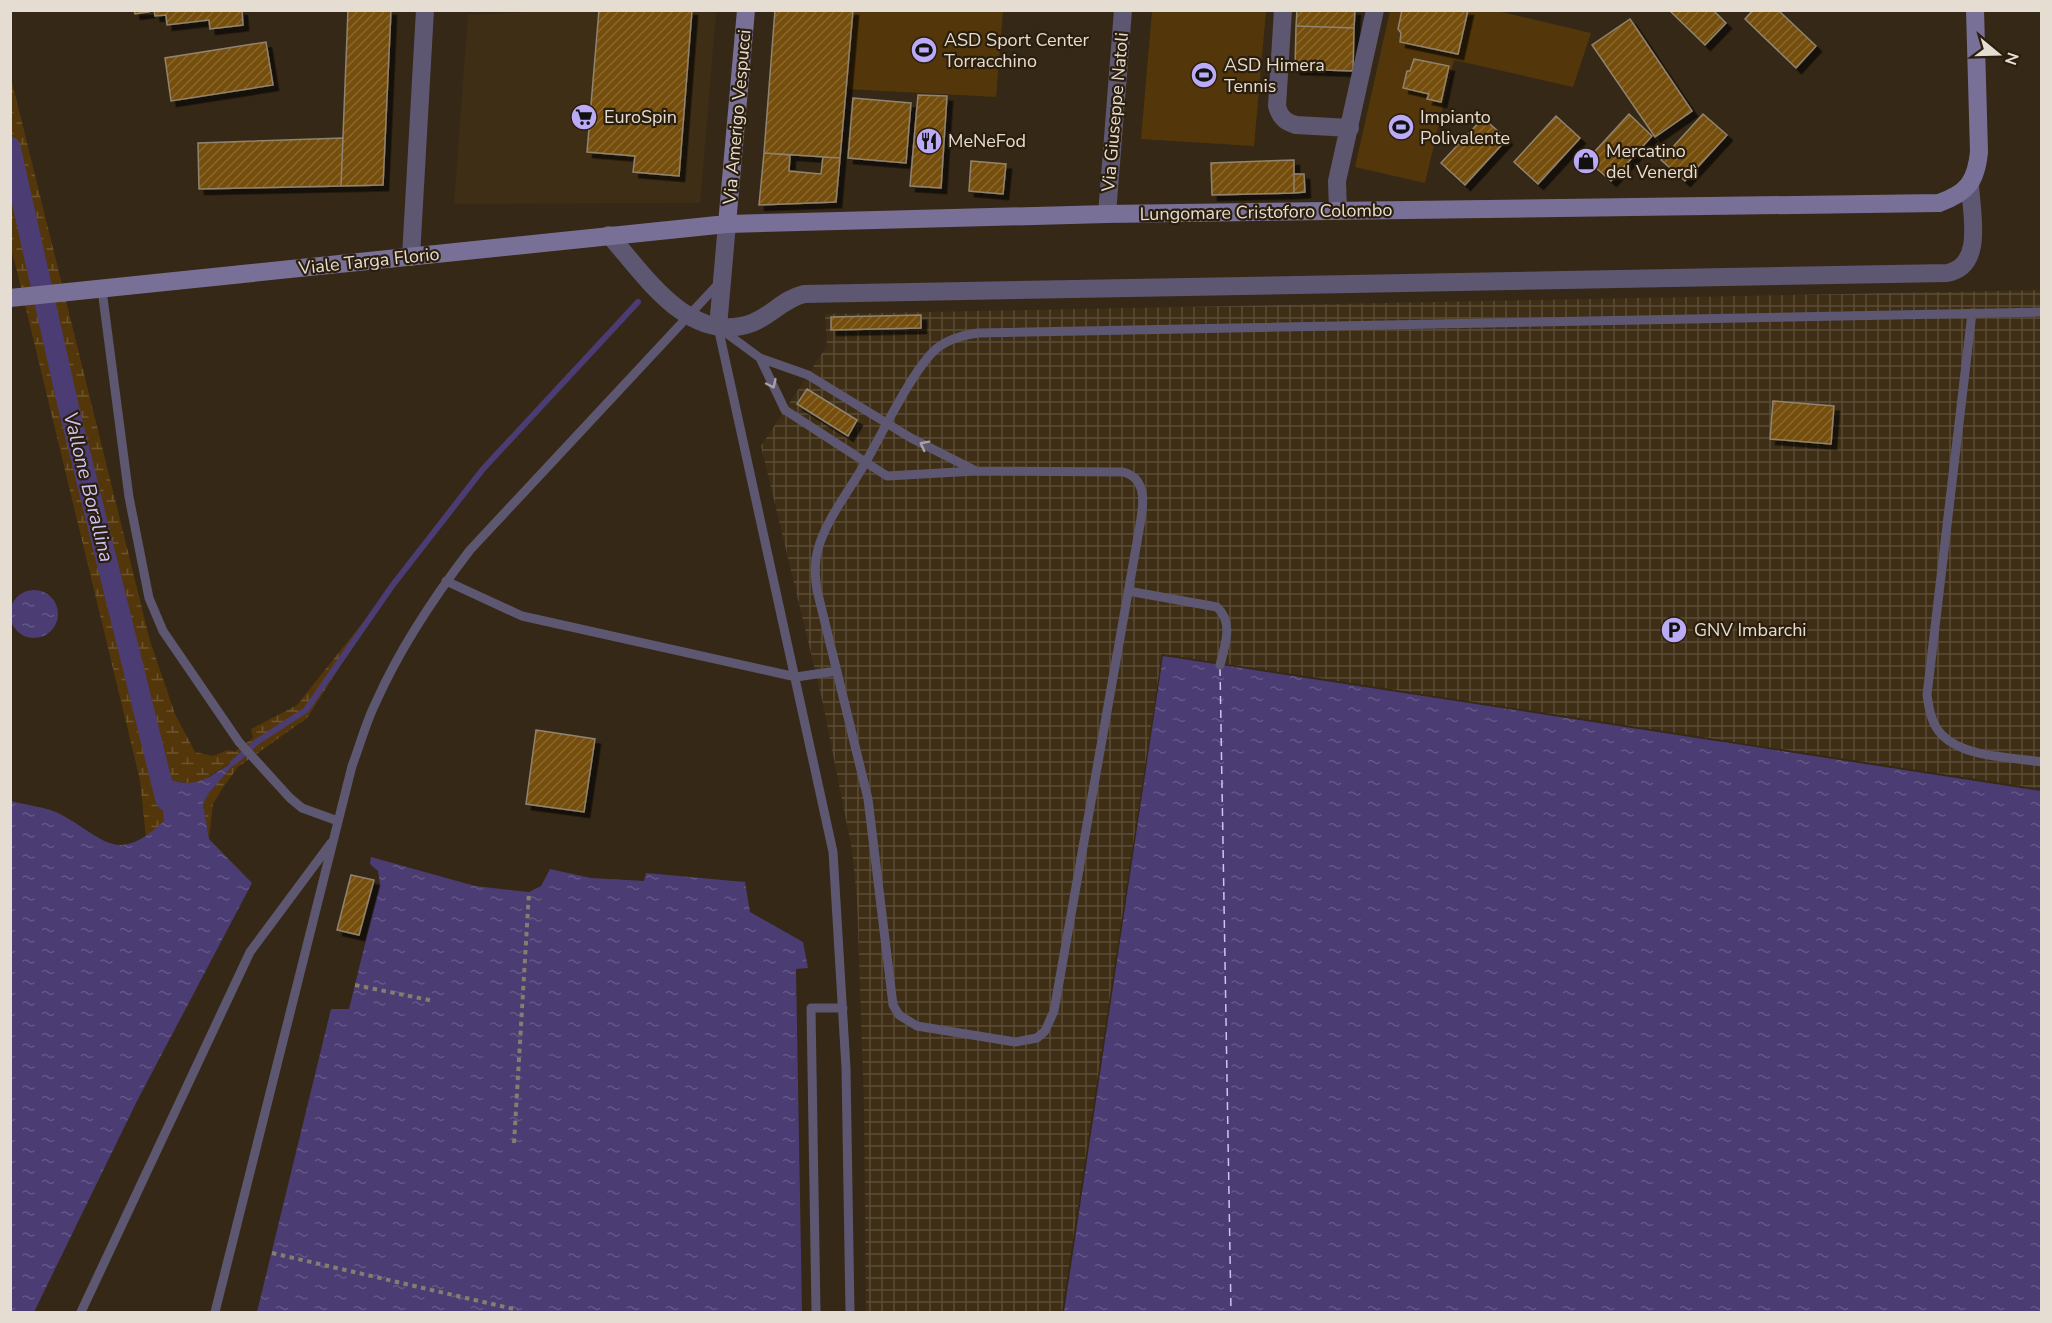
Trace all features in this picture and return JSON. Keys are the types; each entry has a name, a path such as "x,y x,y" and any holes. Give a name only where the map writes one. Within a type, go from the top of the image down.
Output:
{"street":[{"path":"411,257 425,10"},
{"name":"Via Amerigo Vespucci","path":"727,224 746,10"},
{"name":"Via Giuseppe Natoli","path":"1107,214 1123,10"},
{"path":"1283,10 1276,106 1279,113 1283,119 1296,125 1350,128"},
{"path":"1338,212 1337,181 1375,10"},
{"path":"609,235 672,304 687,316 718,327 750,324 762,319 783,303 804,294 1947,273 1962,267 1971,254 1970,184 1978,170 1979,152 1975,10"},
{"name":"Lungomare Cristoforo Colombo","path":"727,224 1107,214 1939,202 1957,196 1970,184"},
{"path":"718,327 727,224"},
{"name":"Viale Targa Florio","path":"11,298 727,224"}],"lane":[{"path":"215,1312 352,766 375,702 402,650 446,581 470,550 722,279"},
{"path":"102,290 129,497 149,598 163,631 239,742 256,761 302,808 338,821"},
{"path":"760,358 784,410 866,462 887,476 976,471 1123,472 1135,477 1143,489 1128,591 1054,1011 1046,1031 1026,1042 917,1026 899,1015 893,1005 868,799 814,569 824,532 866,462 926,359 948,341 978,333 2042,312"},
{"path":"1972,313 1927,695 1931,716 1941,734 1954,744 1975,752 2042,762"},
{"path":"718,327 760,358 808,375 888,424 976,471"},
{"path":"718,327 833,852 846,1068 850,1312"},
{"path":"446,581 522,616 796,677 837,671"},
{"path":"1128,591 1217,607 1228,626 1220,665"},
{"path":"81,1312 250,952 334,839"},
{"path":"816,1312 811,1008 843,1008"}],"path":[{"path":"514,1143 529,892"},
{"path":"355,985 434,1001"},
{"path":"272,1253 518,1310"}],"shaded area":[{"name":"EuroSpin","path":"566,10 716,11 700,203 454,204 468,15"},
{"path":"2041,290 2041,789 1162,654 1062,1312 866,1312 864,1106 857,898 852,850 822,699 761,446 827,346 825,314"}],"green space":[{"name":"ASD Sport Center Torracchino","path":"853,11 1003,11 996,97 846,89"},
{"name":"ASD Himera Tennis","path":"1152,11 1266,11 1254,146 1141,139"},
{"name":"Impianto Polivalente","path":"1390,11 1497,11 1591,33 1573,87 1454,60 1425,183 1355,167"},
{"path":"10,74 150,641 175,714 195,752 213,756 228,750 234,752 253,738 251,729 297,705 392,586 307,718 238,767 222,789 213,804 209,839 203,804 208,794 237,759 197,784 171,781 164,821 146,838 140,780 11,247"}],"water":[{"path":"29,590 39,590 51,597 58,609 58,619 51,631 39,638 29,638 14,627 10,619 10,609 21,594"},
{"path":"1163,656 2041,791 2041,1312 1064,1312"},
{"path":"239,758 208,794 203,804 209,839 252,883 137,1101 34,1312 11,1312 11,801 60,814 100,839 122,845 148,835 164,821 159,774 182,783 192,783 210,777"},
{"path":"371,857 475,886 529,892 541,886 550,869 591,878 644,881 646,873 745,882 750,912 803,942 808,968 796,969 802,1312 257,1312 331,1009 349,1009 380,883 378,871 370,864"}],"building":[{"path":"134,10 148,10 149,12 135,14"},
{"path":"154,10 242,10 243,25 210,29 209,20 167,25 166,15 155,16"},
{"path":"348,10 391,10 383,185 341,186"},
{"path":"599,10 692,10 679,176 633,172 635,156 587,152"},
{"path":"775,10 853,10 840,158 764,153"},
{"path":"1297,10 1355,10 1354,28 1296,26"},
{"path":"1402,10 1468,10 1458,54 1400,42 1401,33 1398,29"},
{"path":"1669,10 1713,10 1726,23 1705,45"},
{"path":"1753,10 1778,10 1816,46 1796,68 1745,19"},
{"path":"1630,19 1692,111 1655,137 1592,45"},
{"path":"1296,26 1354,28 1353,71 1295,69"},
{"path":"266,42 273,85 171,101 165,58"},
{"path":"1414,59 1449,66 1441,102 1427,99 1429,94 1403,88 1407,71 1410,71"},
{"name":"MeNeFod","path":"918,95 947,96 941,188 910,186"},
{"path":"853,98 911,103 906,163 848,158"},
{"path":"1629,114 1652,136 1611,181 1587,160"},
{"path":"1703,114 1727,135 1685,181 1661,160"},
{"path":"1556,116 1580,138 1538,184 1514,162"},
{"path":"1483,118 1507,139 1465,185 1441,163"},
{"path":"343,138 341,186 199,189 198,143"},
{"path":"764,153 790,155 789,171 821,174 823,157 840,158 836,202 759,205"},
{"path":"1294,160 1294,193 1212,195 1211,163"},
{"path":"971,161 1006,164 1003,194 969,191"},
{"path":"1294,174 1304,174 1305,192 1294,193"},
{"path":"921,315 921,328 831,330 831,317"},
{"path":"807,389 857,420 848,436 797,404"},
{"path":"1773,401 1834,406 1831,444 1770,439"},
{"path":"536,730 595,739 584,812 526,804"},
{"path":"351,875 374,880 359,935 337,930"}],"waterway":[{"name":"Vallone Borallina","path":"10,147 68,405 166,800"},
{"path":"233,763 258,741 306,710 392,586 483,469 638,302"}],"ferry route":[{"path":"1220,668 1231,1312"}],"place":[{"name":"ASD Sport Center Torracchino","path":"924,50"},
{"name":"ASD Himera Tennis","path":"1204,75"},
{"name":"EuroSpin","path":"584,117"},
{"name":"Impianto Polivalente","path":"1401,127"},
{"name":"MeNeFod","path":"929,141"},
{"name":"Mercatino del Venerdì","path":"1586,161"},
{"name":"GNV Imbarchi","path":"1674,630"}]}
